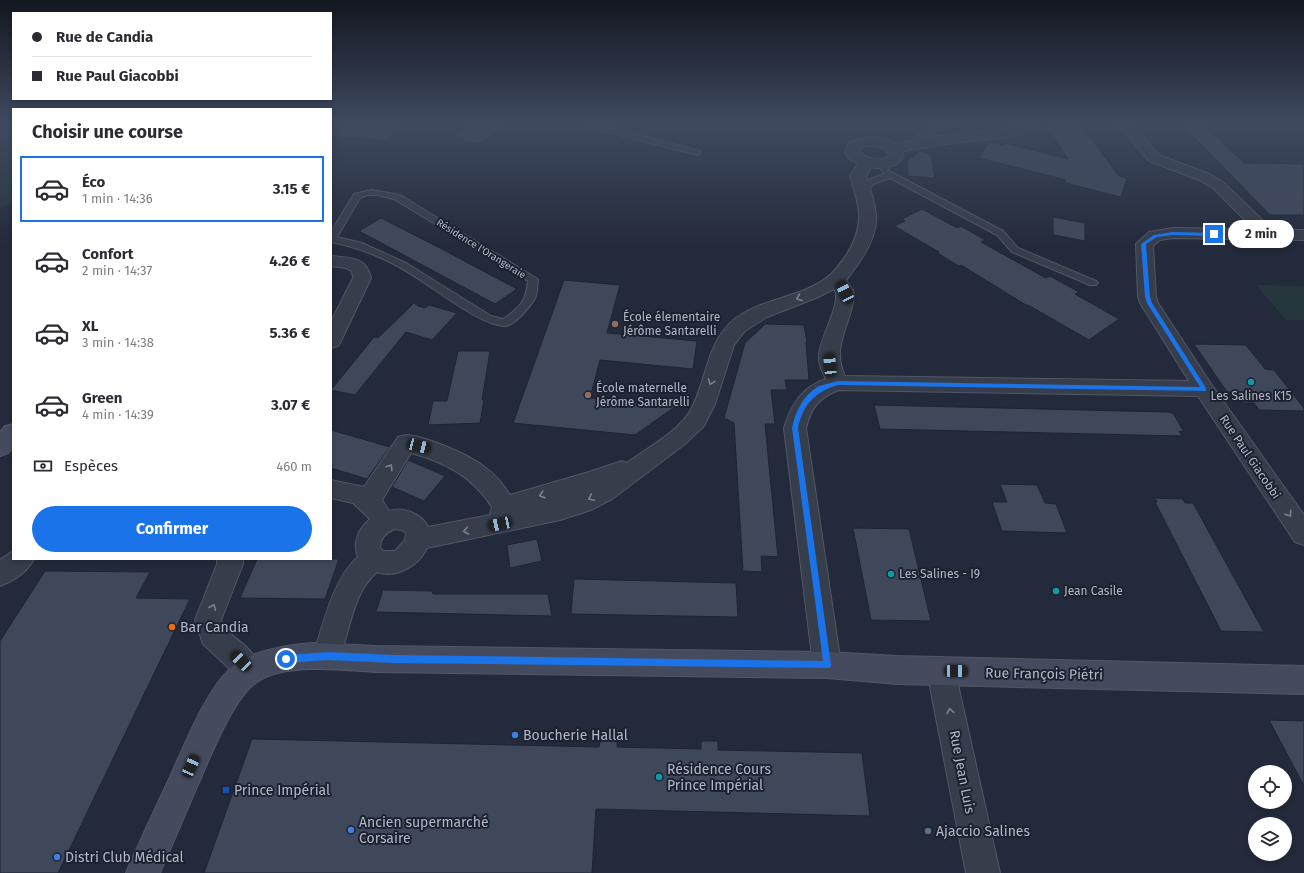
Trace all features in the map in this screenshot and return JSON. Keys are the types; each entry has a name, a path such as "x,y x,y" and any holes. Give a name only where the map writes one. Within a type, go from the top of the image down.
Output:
{"street":[{"path":"419,539 502,515 619,470 633,470 677,439 700,414 725,344 737,327 756,315 803,296 834,281 855,254 867,232 869,216 858,176 865,165"},
{"path":"875,165 888,169 891,165"},
{"path":"1172,165 1204,177 1218,185 1269,235"},
{"name":"Rue Paul Giacobbi","path":"1304,235 1173,234 1155,236 1144,244 1149,303 1204,389 1304,535"},
{"path":"332,261 351,263 360,269 362,278 332,339"},
{"path":"834,281 842,285 845,292 843,306 828,352 830,365 838,383"},
{"path":"827,665 795,428 797,417 807,400 821,388 838,383 1204,389"},
{"path":"0,446 12,433"},
{"path":"368,500 406,443 432,450 463,463 488,483 502,515"},
{"path":"332,489 356,494 368,500 385,522"},
{"path":"394,519 410,521 416,526 419,532 419,539 412,552 397,561 380,562 369,554 366,547 371,533 385,522 394,519"},
{"path":"331,645 351,586 359,572 374,559"},
{"path":"0,575 21,560"},
{"path":"143,873 213,717 227,694 248,671 241,661 213,635 208,620 230,564 230,560"},
{"name":"Rue François Piétri","path":"248,671 331,645 377,658 827,665 874,669 1304,680"},
{"name":"Rue Jean Luis","path":"941,671 983,873"}],"lane":[{"path":"862,189 888,169 906,184 1000,233 1015,250 1093,283"},
{"name":"Résidence l'Orangeraie","path":"332,237 358,196 365,192 372,192 397,197 533,280 531,298 517,315 506,323 488,319 403,265 359,246 332,239"}],"shaded area":[{"path":"0,165 12,165 12,202 0,208"},
{"path":"1256,285 1304,286 1304,320 1286,320"}],"building":[{"path":"907,165 933,165 935,178 908,176"},
{"path":"1006,165 1111,165 1119,176 1127,178 1121,197 1065,183 1066,180"},
{"path":"1221,165 1304,165 1304,215 1270,215"},
{"path":"922,209 957,228 961,226 985,240 981,242 1046,278 1050,276 1079,292 1075,294 1119,319 1089,340 1026,305 894,226 905,221 902,219"},
{"path":"1053,217 1085,223 1085,241 1053,235"},
{"path":"381,218 517,289 495,304 359,231"},
{"path":"564,280 620,285 607,333 697,341 693,369 600,360 590,398 676,406 635,435 513,423"},
{"path":"414,303 425,308 429,305 457,313 432,340 406,332 355,395 332,390 374,337 378,338"},
{"path":"765,324 804,325 807,342 809,380 785,380 787,390 771,390 775,424 765,424 778,557 761,556 762,572 743,571 734,423 724,418 745,343"},
{"name":"Les Salines K15","path":"1194,344 1246,345 1265,369 1274,370 1304,408 1304,411 1259,410 1254,403 1242,403 1235,392 1227,392"},
{"path":"458,351 490,351 480,423 428,425 433,401 447,401"},
{"path":"874,405 1167,412 1173,413 1184,432 1179,431 1182,436 880,429"},
{"path":"332,430 390,447 367,479 332,468"},
{"path":"408,460 445,476 424,501 392,487"},
{"path":"1000,484 1037,485 1045,503 1056,504 1067,533 1002,531 992,502 1007,502"},
{"path":"1155,498 1183,499 1185,503 1193,503 1264,632 1221,631 1155,502 1157,502"},
{"name":"Les Salines - I9","path":"853,528 909,529 931,621 871,620"},
{"path":"537,539 542,561 510,568 507,545"},
{"path":"339,559 325,599 240,598 257,560"},
{"path":"45,571 150,572 136,598 190,599 58,873 0,873 0,641"},
{"path":"574,579 736,583 738,617 571,614"},
{"path":"383,590 432,591 433,594 548,594 552,616 376,612"},
{"path":"1269,720 1304,721 1304,786"},
{"path":"601,738 617,739 617,747 701,749 701,741 718,741 718,750 862,753 870,816 596,809 592,873 204,873 252,739 599,747"}],"place":[{"name":"École élementaire Jérôme Santarelli","path":"615,324"},
{"name":"Les Salines K15","path":"1251,382"},
{"name":"École maternelle Jérôme Santarelli","path":"588,395"},
{"name":"Les Salines - I9","path":"891,574"},
{"name":"Jean Casile","path":"1056,591"},
{"name":"Bar Candia","path":"172,627"},
{"name":"Boucherie Hallal","path":"515,735"},
{"name":"Résidence Cours Prince Impérial","path":"659,777"},
{"name":"Prince Impérial","path":"226,790"},
{"name":"Ancien supermarché Corsaire","path":"351,830"},
{"name":"Ajaccio Salines","path":"928,831"},
{"name":"Distri Club Médical","path":"57,857"}],"route":[{"path":"286,659 328,656 394,659 827,665 795,428 797,417 807,400 821,388 838,383 1204,389 1149,303 1144,244 1155,236 1173,234 1214,234"}]}
